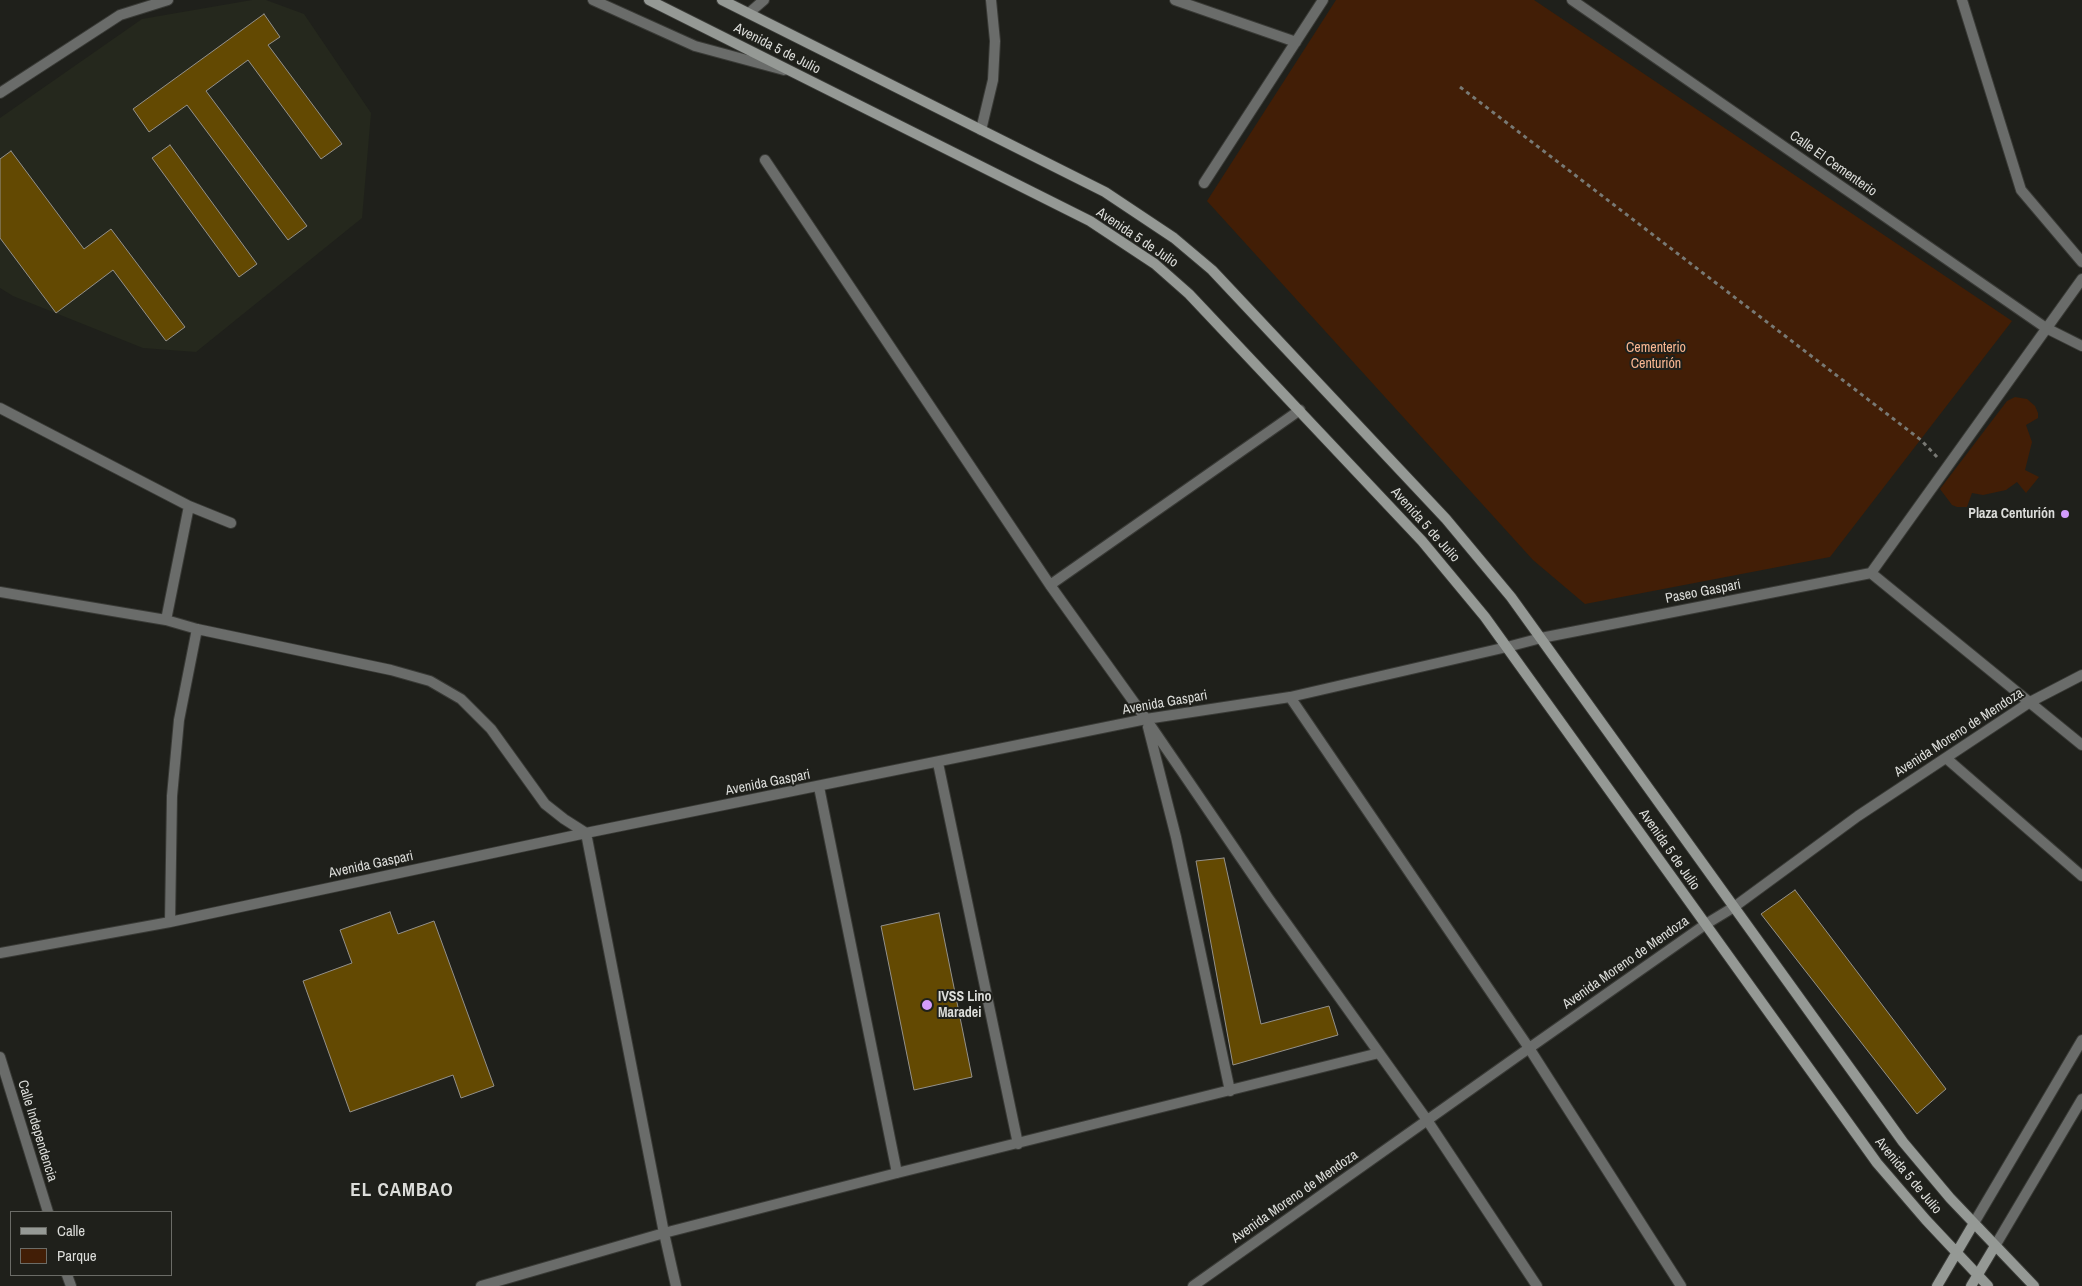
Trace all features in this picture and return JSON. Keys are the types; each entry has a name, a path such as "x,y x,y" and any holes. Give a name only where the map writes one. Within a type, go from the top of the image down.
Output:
{"street":[{"path":"1,90 120,15 168,0"},
{"path":"593,0 695,46 796,73"},
{"name":"Avenida 5 de Julio","path":"649,0 1090,221 1131,247 1189,294 1300,410 1451,574 1507,647 1877,1162 1956,1253 1988,1286"},
{"name":"Avenida 5 de Julio","path":"722,0 1105,192 1149,220 1194,253 1446,519 1511,596 1903,1142 1974,1223 2034,1286"},
{"path":"749,13 764,0"},
{"path":"980,130 993,80 995,41 991,0"},
{"path":"1175,0 1296,42"},
{"path":"1204,183 1323,0"},
{"name":"Calle El Cementerio","path":"1572,0 2046,328 2082,346"},
{"path":"1962,0 2021,190 2082,262"},
{"path":"765,160 1050,585 1146,719 1269,899 1427,1120 1537,1286"},
{"path":"2082,279 1871,573 2082,745"},
{"path":"0,408 189,506 231,523"},
{"path":"1050,585 1300,410"},
{"path":"166,620 189,506"},
{"name":"Paseo Gaspari","path":"1540,638 1871,573"},
{"path":"0,592 166,620 197,629 391,670 430,682 461,699 491,729 546,804 564,819 586,833 676,1286"},
{"path":"170,922 172,796 179,720 197,629"},
{"name":"Avenida Gaspari","path":"0,953 170,922 586,833 938,763 1146,719 1290,697 1540,638"},
{"name":"Avenida Moreno de Mendoza","path":"1193,1286 1706,924 1734,907 1858,816 2030,702 2082,675"},
{"path":"1290,697 1529,1048 1682,1286"},
{"path":"1146,719 1176,837 1230,1091"},
{"path":"1946,758 2082,876"},
{"path":"938,763 1018,1144"},
{"path":"819,787 897,1173"},
{"path":"1937,1286 2082,1040"},
{"path":"481,1286 664,1233 1379,1053"},
{"name":"Calle Independencia","path":"0,1057 48,1211"},
{"path":"1971,1286 2082,1099"}],"path":[{"path":"1460,87 1921,440 1946,467"}],"shaded area":[{"path":"252,0 266,0 304,14 371,113 362,218 196,352 143,348 13,296 0,288 0,118 142,19"}],"green space":[{"name":"Cementerio Centurión","path":"1336,0 1534,0 2012,321 1830,557 1585,604 1533,560 1207,201"},
{"path":"2015,397 2027,399 2035,406 2038,413 2038,418 2026,425 2032,442 2025,470 2039,477 2026,493 2017,482 2006,490 1983,495 1972,493 1967,507 1952,505 1940,489 2007,401"}],"building":[{"path":"264,14 280,37 268,45 342,144 321,159 248,60 206,91 307,226 288,240 187,105 149,132 133,109"},
{"path":"170,145 257,264 239,277 152,158"},
{"path":"11,151 84,249 111,229 185,327 166,341 113,270 56,313 0,238 0,159"},
{"path":"1224,858 1261,1024 1329,1006 1338,1035 1233,1065 1196,861"},
{"path":"1795,890 1946,1089 1917,1114 1761,914"},
{"path":"390,912 398,934 434,921 494,1086 461,1098 453,1075 350,1112 303,981 352,963 340,930"},
{"path":"939,913 972,1077 914,1090 881,926"}],"place":[{"name":"Plaza Centurión","path":"2065,514"},
{"name":"IVSS Lino Maradei","path":"927,1005"}],"district":[{"name":"EL CAMBAO","path":"402,1191"}]}
